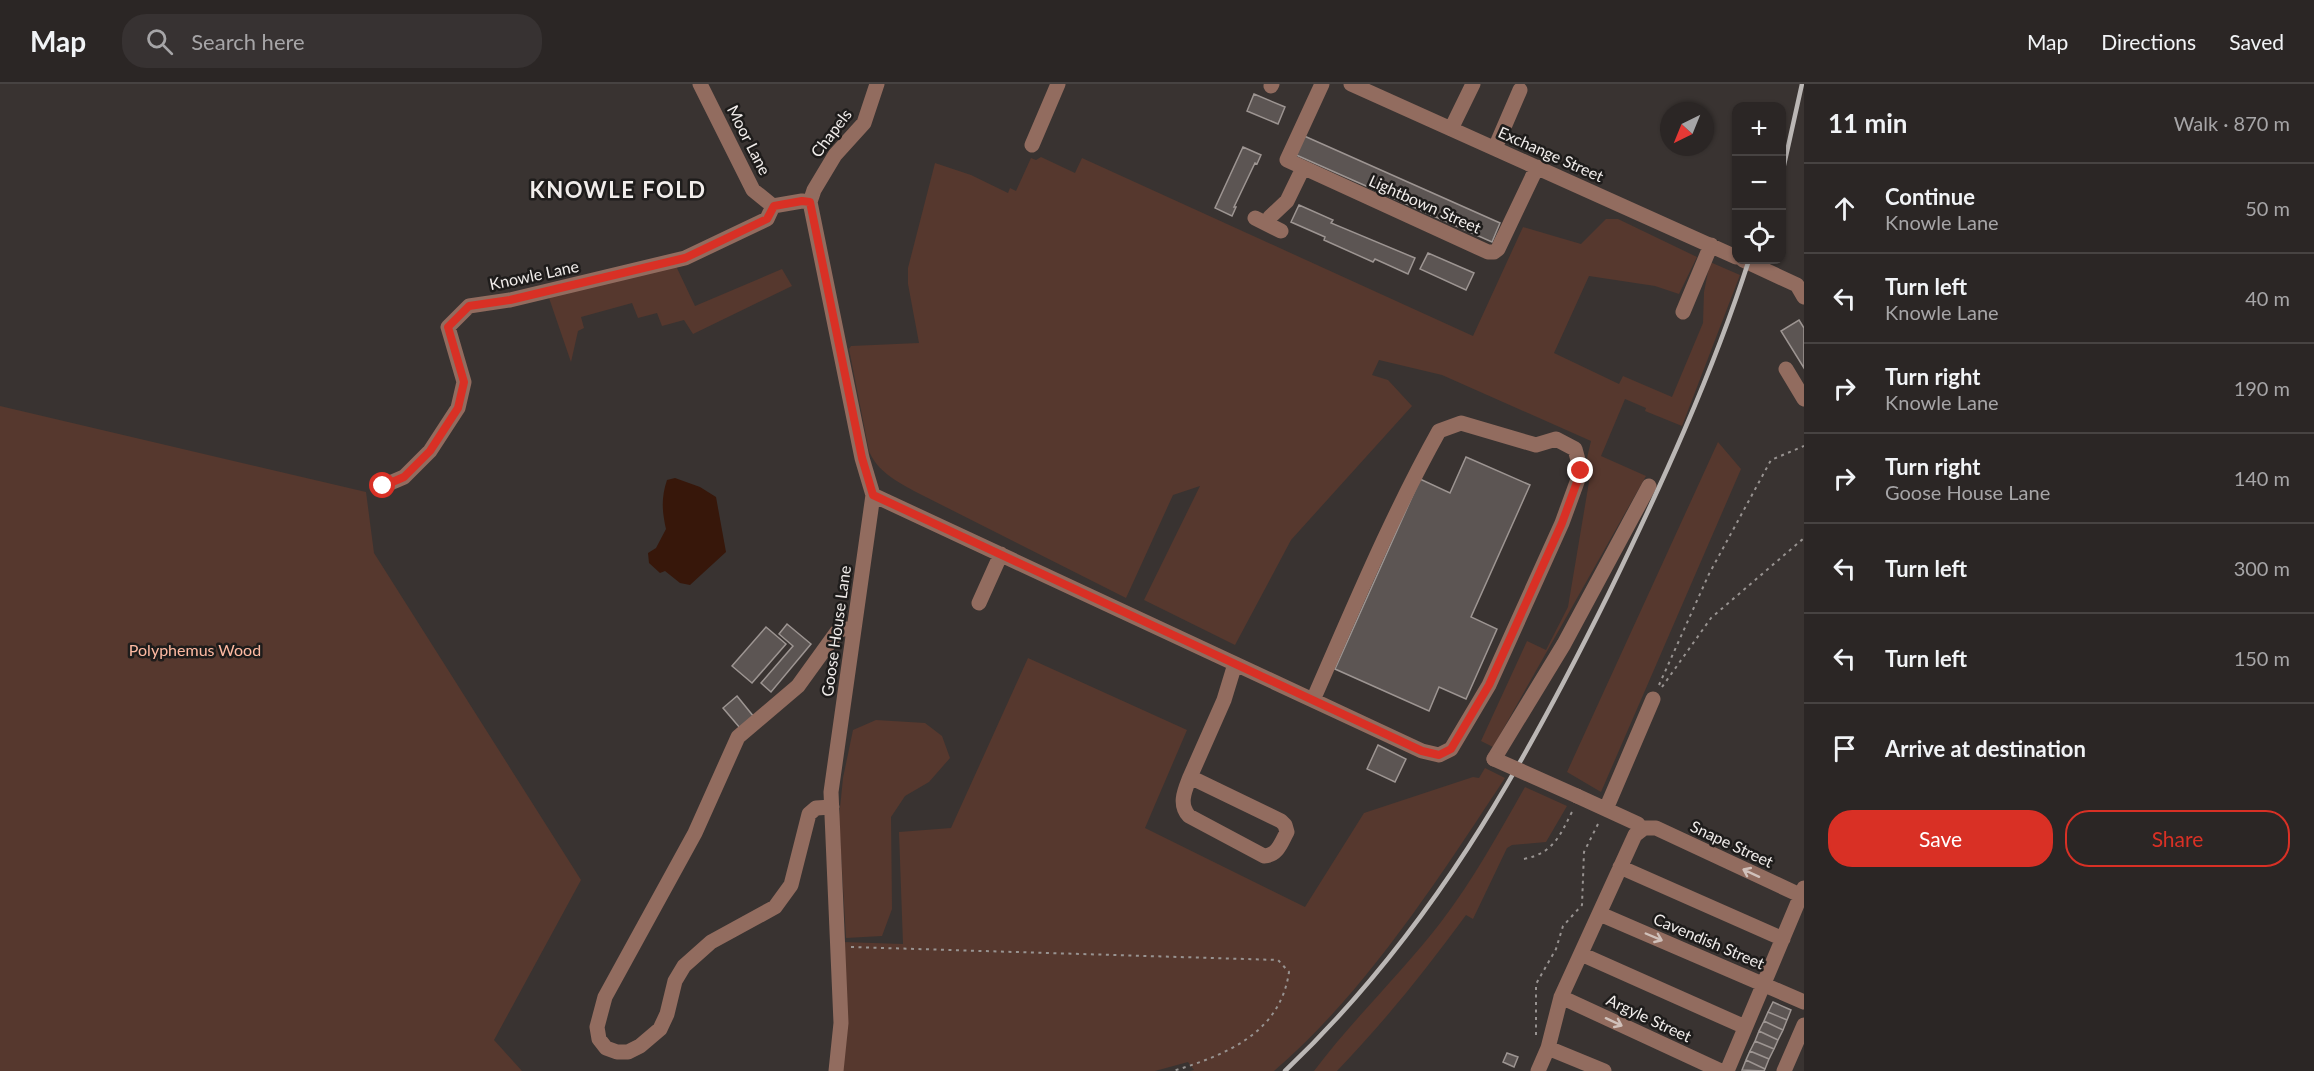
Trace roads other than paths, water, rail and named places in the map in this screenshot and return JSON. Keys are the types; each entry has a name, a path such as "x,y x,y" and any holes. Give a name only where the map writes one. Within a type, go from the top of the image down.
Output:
{"street":[{"name":"Moor Lane","path":"700,84 753,190 774,206"},
{"name":"Chapels","path":"810,202 814,190 835,155 864,123 877,84"},
{"path":"1032,145 1058,84"},
{"name":"Lightbown Street","path":"1323,84 1287,160 1488,252 1498,249 1537,167"},
{"name":"Exchange Street","path":"1352,84 1732,255"},
{"path":"1451,129 1473,84"},
{"path":"1495,148 1520,90"},
{"path":"1268,224 1270,217 1287,201 1303,168"},
{"path":"774,206 802,201 810,202"},
{"name":"Goose House Lane","path":"810,202 862,458 873,495 831,792 840,1023 836,1071"},
{"name":"Knowle Lane","path":"383,486 404,477 430,451 458,408 464,382 448,327 469,306 510,300 685,258 767,219 774,206"},
{"path":"1683,312 1711,245"},
{"path":"1752,264 1797,285"},
{"path":"1786,369 1804,399"},
{"path":"873,495 1422,751 1439,755 1451,749 1489,685 1562,523 1581,471 1575,449 1556,439 1536,445 1461,423 1439,431 1420,464 1376,557 1313,700"},
{"name":"Snape Street","path":"1649,486 1564,644 1494,759 1606,809 1642,828 1656,828 1803,894"},
{"path":"979,603 1001,554"},
{"path":"832,807 816,808 809,814 791,885 774,907 711,942 684,966 675,981 667,1014 660,1029 640,1047 628,1052 617,1052 606,1048 599,1039 597,1027 605,997 695,833 738,737 798,686 837,632 842,629 854,629"},
{"path":"1190,777 1281,820 1287,832 1276,852 1264,856 1189,816 1182,803 1190,777 1224,700 1235,664"},
{"path":"1606,809 1653,699"},
{"path":"1538,1071 1548,1048 1561,997 1635,835 1642,828"},
{"path":"1620,867 1783,939"},
{"path":"1727,1071 1803,894"},
{"name":"Cavendish Street","path":"1600,914 1804,1002"},
{"path":"1581,954 1745,1027"},
{"name":"Argyle Street","path":"1561,997 1721,1071"},
{"path":"1784,1071 1804,1024"},
{"path":"1548,1048 1604,1071"}],"railway":[{"path":"1786,156 1802,84"},
{"path":"1285,1071 1337,1018 1428,907 1468,848 1541,725 1647,513 1719,346 1748,264"}],"district":[{"name":"KNOWLE FOLD","path":"618,190"}],"park label":[{"name":"Polyphemus Wood","path":"195,650"}]}
